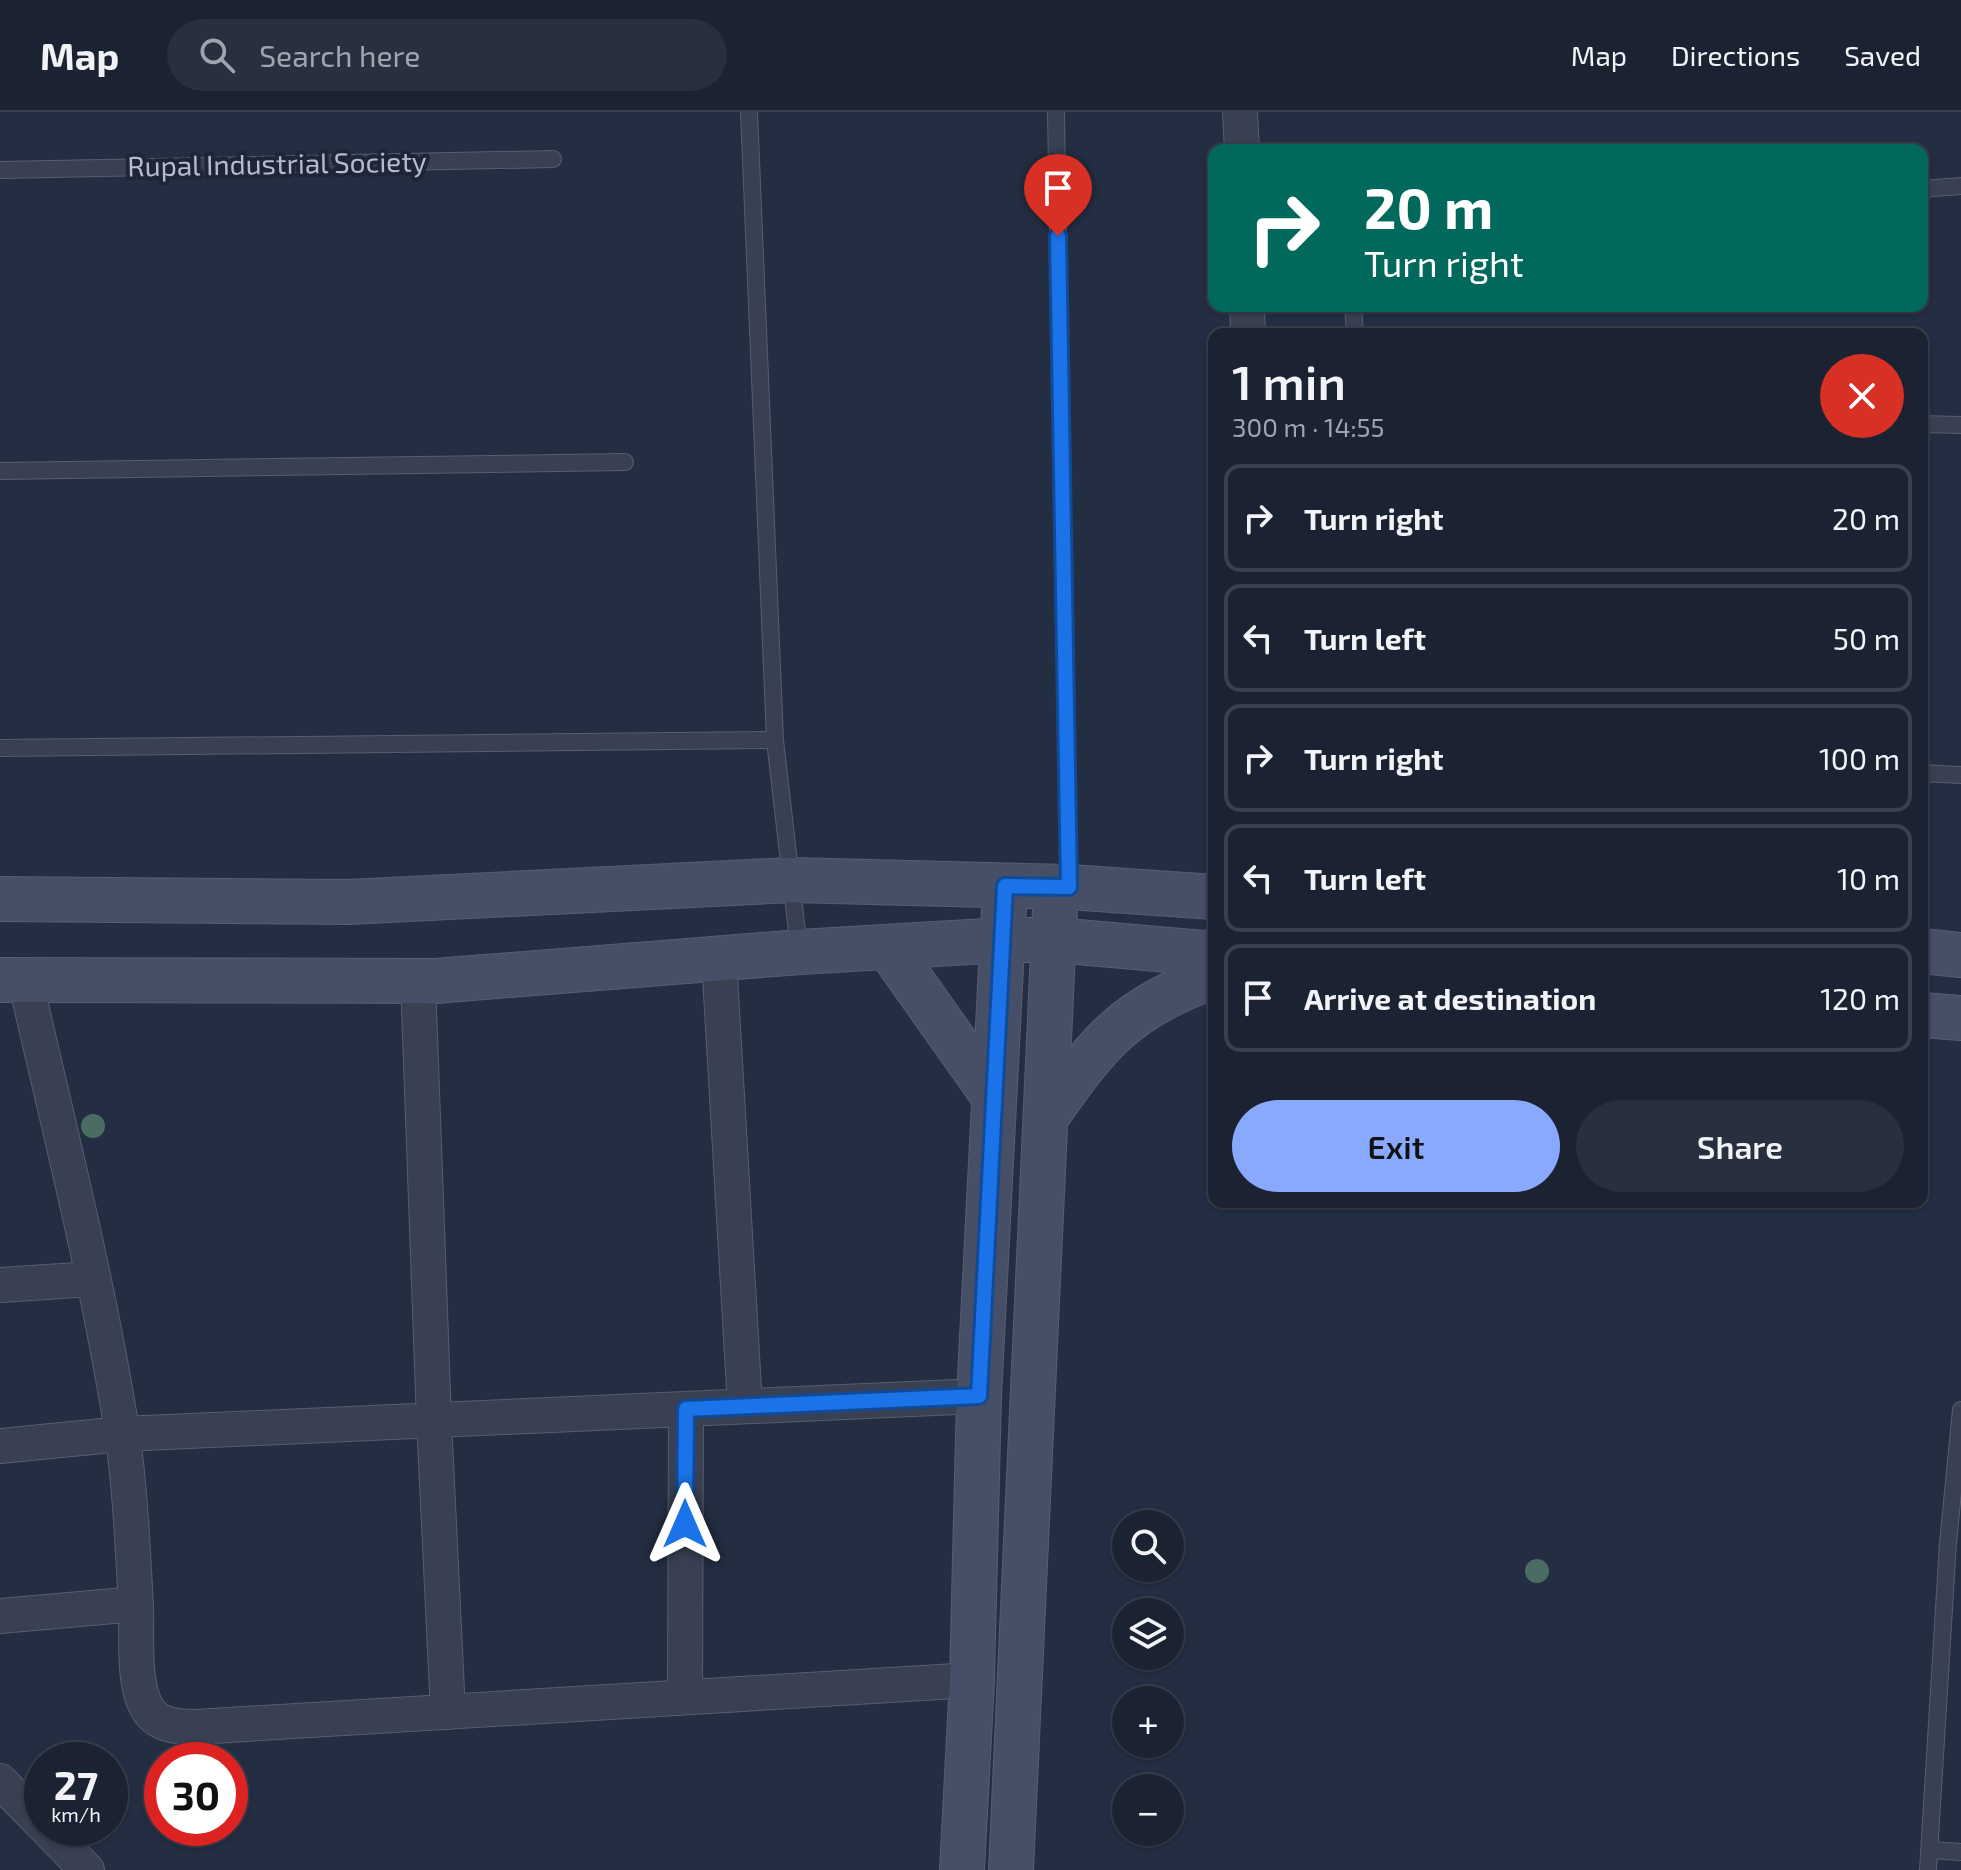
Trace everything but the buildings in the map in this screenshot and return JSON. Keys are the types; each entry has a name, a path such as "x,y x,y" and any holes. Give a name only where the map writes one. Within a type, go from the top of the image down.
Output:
{"street":[{"path":"1240,112 1242,144"},
{"path":"0,899 349,902 792,880 1062,887 1208,897"},
{"path":"962,1870 972,1680 979,1396 1005,886"},
{"path":"1011,1870 1055,940 1062,887"},
{"path":"972,1680 196,1727 173,1726 154,1718 144,1703 139,1682 122,1434 93,1279 13,980 418,981 1003,940 1055,940 1208,953"},
{"path":"888,947 994,1097"},
{"path":"1928,952 1961,955"},
{"path":"719,959 745,1406"},
{"path":"1047,1116 1087,1059 1117,1028 1171,992 1208,978"},
{"path":"418,981 448,1712"},
{"path":"1928,1015 1961,1018"},
{"path":"0,1285 93,1279"},
{"path":"0,1446 122,1434 979,1396"},
{"path":"685,1697 686,1409"},
{"path":"0,1616 136,1604"},
{"path":"0,1781 24,1806"},
{"path":"64,1846 87,1870"}],"lane":[{"path":"749,112 775,740 800,952"},
{"path":"1056,112 1062,887"},
{"name":"Rupal Industrial Society","path":"0,170 553,159"},
{"path":"1928,189 1961,186"},
{"path":"1928,424 1961,425"},
{"path":"0,471 625,462"},
{"path":"0,748 775,740"},
{"path":"1928,773 1961,775"},
{"path":"1928,1870 1955,1544 1961,1410"},
{"path":"1930,1850 1961,1852"}],"route":[{"path":"685,1524 686,1409 979,1396 1005,886 1069,887 1058,236"}]}
